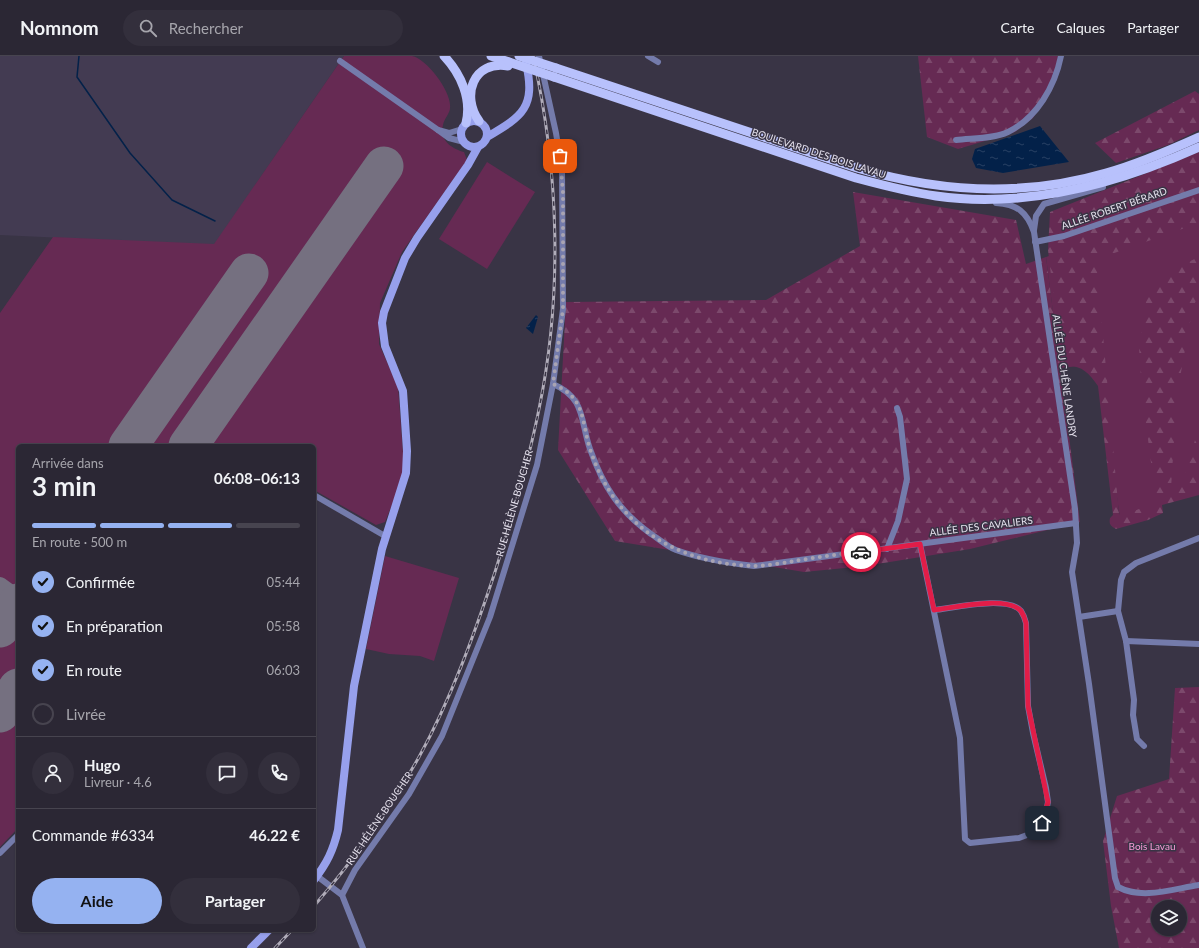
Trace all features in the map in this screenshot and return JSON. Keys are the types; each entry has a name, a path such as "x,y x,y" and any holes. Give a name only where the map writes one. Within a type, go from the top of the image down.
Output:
{"main road":[{"path":"444,56 453,67 463,84 468,108 464,126"},
{"name":"BOULEVARD DES BOIS LAVAU","path":"491,56 508,64 555,73 857,168 896,179 936,186 1005,189 1072,181 1141,162 1199,137"},
{"name":"BOULEVARD DES BOIS LAVAU","path":"519,56 555,73 856,178 895,188 953,198 991,198 1051,194 1130,175 1199,147"},
{"path":"479,122 475,113 471,94 472,84 475,77 487,68 496,65 508,64"}],"street":[{"path":"487,137 505,126 524,110 529,98 530,85 524,56"},
{"name":"RUE HÉLÈNE BOUCHER","path":"342,894 355,870 409,794 442,736 492,610 537,465 553,384 563,309 563,185 556,133 539,56"},
{"path":"648,56 658,62"},
{"path":"956,140 1008,132 1028,118 1042,103 1051,86 1061,56"},
{"path":"340,61 445,136 478,147"},
{"path":"438,130 449,132 474,121 479,122 486,128 498,128 505,126"},
{"path":"464,126 461,136 466,144 471,160"},
{"path":"316,876 333,849 338,830 354,686 386,536 402,487 407,461 403,391 387,354 382,323 386,306 405,258 471,160 478,147 484,144 487,137 486,128"},
{"name":"ALLÉE DU CHÊNE LANDRY","path":"1130,175 1116,183 1044,204 1036,216 1034,232 1076,523 1077,544 1072,572 1111,853 1118,887 1135,894 1199,884"},
{"name":"ALLÉE ROBERT BÉRARD","path":"1035,242 1064,236 1199,190"},
{"name":"ALLÉE DU CHÊNE LANDRY","path":"953,198 968,202 1006,204 1019,208 1025,213 1034,232"},
{"name":"ALLÉE DES CAVALIERS","path":"553,384 570,394 581,409 589,447 598,471 609,492 622,510 638,524 675,550 704,558 754,566 1076,523"},
{"path":"887,548 898,521 907,478 900,417 897,408"},
{"path":"316,497 386,536"},
{"path":"1144,746 1137,738 1133,715 1134,700 1126,641 1118,611 1121,580 1124,572 1130,566 1199,538"},
{"path":"920,544 960,738 965,838 970,843 1019,838 1035,832 1042,823 1048,802 1028,706 1026,623 1021,610 1012,606 995,603 934,610"},
{"path":"1079,616 1118,611"},
{"path":"1126,641 1199,644"},
{"path":"0,853 16,837"},
{"path":"316,879 342,894 363,948"},
{"path":"251,948 267,932"}],"shaded area":[{"path":"0,56 344,56 214,245 0,235"}],"green space":[{"path":"344,56 412,56 425,63 443,85 450,101 450,110 442,130 444,139 451,146 464,152 467,160 402,252 380,303 379,344 398,387 404,466 400,485 385,522 376,525 316,491 316,444 16,444 16,830 0,847 0,313 53,237 214,244"},
{"path":"918,56 1058,56 1053,83 1033,118 1015,132 958,149 927,137"},
{"path":"1195,91 1199,94 1199,130 1168,145 1116,163 1095,143"},
{"path":"1199,152 1199,223 1103,257 1097,268 1119,514 1122,516 1156,502 1142,392 1139,347 1147,295 1160,275 1199,257 1199,296 1193,306 1177,394 1171,488 1174,490 1179,488 1183,482 1199,426 1199,495 1162,505 1163,513 1148,520 1116,529 1110,525 1110,518 1113,515 1098,386 1083,370 1074,366 1062,366 1048,250 1050,212"},
{"path":"487,162 535,192 487,269 439,239"},
{"path":"853,192 1016,220 1026,264 1046,257 1080,522 970,549 865,566 804,572 615,541 558,450 566,302 766,300 860,246"},
{"path":"1199,206 1199,488 1120,519 1099,364 1060,368 1046,257"},
{"path":"385,556 459,578 434,661 420,656 389,654 366,649"},
{"name":"Bois Lavau","path":"1199,687 1199,948 1119,948 1111,906 1103,841 1117,796 1169,779 1175,688"}],"water":[{"path":"1040,126 1069,162 1003,173 976,168 972,159 975,149"},
{"path":"536,315 538,317 533,334 526,328"}],"waterway":[{"path":"79,56 77,77 130,153 172,200 215,221"}],"taxiway":[{"path":"0,585 16,597"}],"runway":[{"path":"189,444 384,166"},
{"path":"129,444 249,273"},
{"path":"0,628 16,606"},
{"path":"0,713 16,691"}],"railway":[{"path":"316,904 357,853 383,815 408,777 431,735 452,690 479,619 495,572 525,471 535,430 547,365 555,277 553,187 542,99 533,56"},
{"path":"275,948 290,932"}],"way so far":[{"path":"560,156 562,170 564,234 563,309 553,384 570,394 576,400 581,409 589,447 598,471 609,492 622,510 638,524 675,550 726,563 754,566 861,552"}],"route":[{"path":"861,552 920,544 922,547 934,610 995,603 1012,606 1021,610 1026,623 1028,706 1048,802 1042,823"}]}
